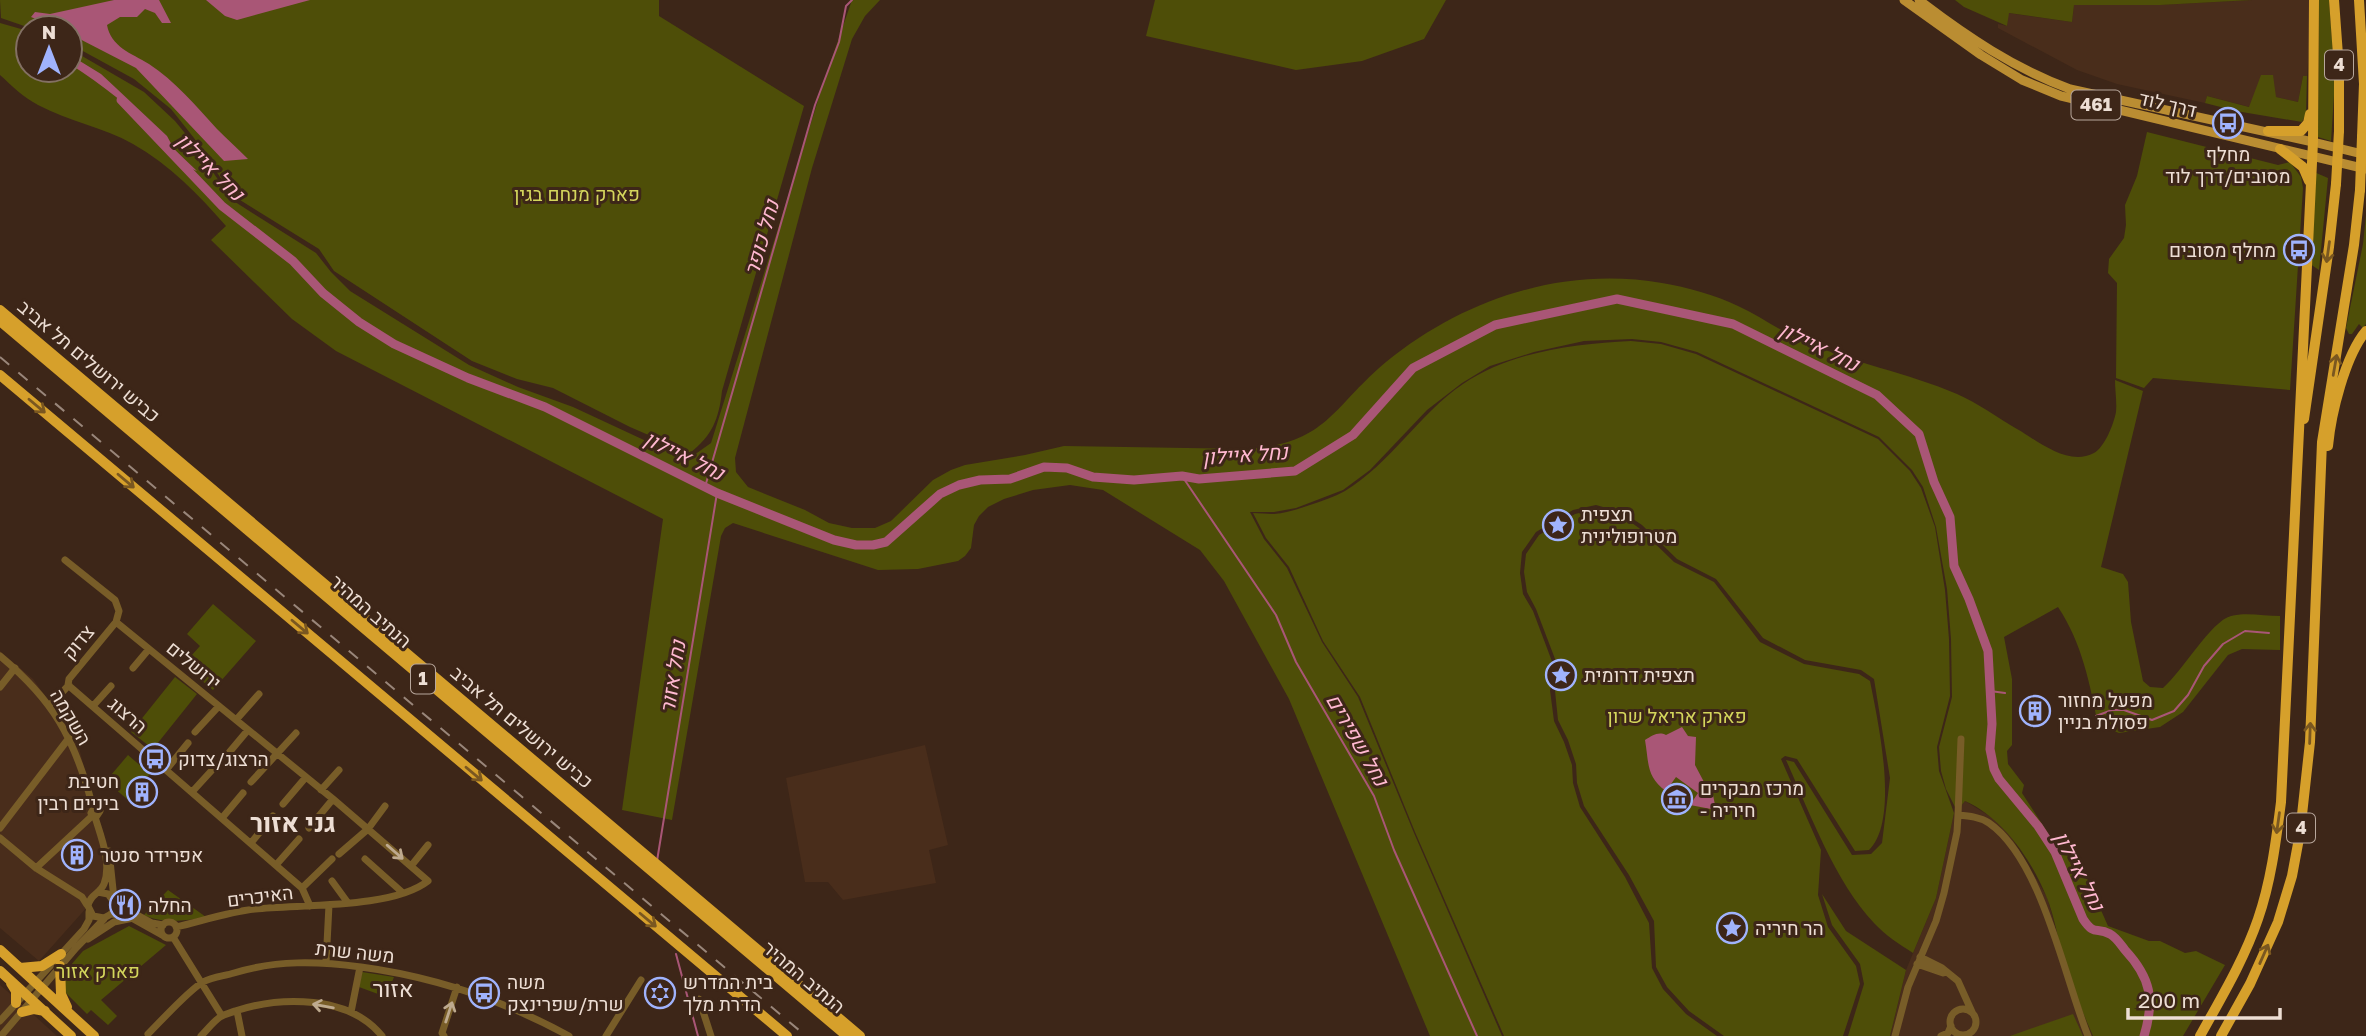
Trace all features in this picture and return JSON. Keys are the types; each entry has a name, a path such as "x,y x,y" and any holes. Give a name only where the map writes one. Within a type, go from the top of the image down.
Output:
{"highway":[{"path":"2290,608 2313,142 2314,0"},
{"name":"4","path":"2197,1036 2226,989 2258,919 2275,846 2286,741 2290,608 2302,436 2336,184 2339,69 2334,0"},
{"name":"4","path":"2221,1036 2266,951 2292,876 2300,833 2307,771 2322,442 2360,190 2364,84 2359,0"},
{"path":"2268,131 2301,131 2308,123 2314,37"},
{"path":"2280,149 2303,167 2309,189"},
{"name":"כביש ירושלים תל אביב","path":"0,310 860,1036"},
{"name":"הנתיב המהיר","path":"0,321 847,1036"},
{"path":"2314,603 2328,440 2344,375 2357,343 2366,331"},
{"name":"1","path":"0,375 787,1036"},
{"path":"0,950 94,1036"},
{"path":"20,968 42,966 61,954"},
{"path":"60,966 61,994 73,1016"},
{"path":"0,971 71,1036"},
{"path":"9,979 16,991 19,1008 46,1012"}],"main road":[{"name":"דרך לוד","path":"1903,0 2022,80 2061,96 2366,169"},
{"name":"דרך לוד","path":"1919,0 2004,58 2040,78 2070,89 2366,155"}],"street":[{"path":"65,560 115,600 119,611 116,622"},
{"name":"ירושלים","path":"116,622 333,799 428,881"},
{"name":"צדוק","path":"49,706 69,685 69,679 116,622"},
{"name":"ירושלים","path":"133,668 149,649"},
{"name":"השקמה","path":"0,656 30,681 69,738 111,862 114,901"},
{"path":"0,687 15,668"},
{"name":"הרצוג","path":"69,685 302,888 310,906"},
{"path":"93,706 111,686"},
{"path":"236,720 259,694"},
{"name":"ירושלים","path":"195,732 219,706"},
{"path":"227,755 248,730"},
{"path":"251,782 296,733"},
{"path":"0,828 69,738"},
{"path":"1895,1036 1908,987 1936,921 1944,893 1957,832 1961,738"},
{"path":"166,770 188,743"},
{"path":"192,792 213,769"},
{"path":"321,790 339,770"},
{"path":"283,804 306,777"},
{"path":"222,818 243,793"},
{"path":"309,828 333,799"},
{"path":"302,888 368,829 385,806"},
{"path":"36,868 95,814"},
{"name":"השקמה","path":"95,814 107,864 104,884 96,893"},
{"path":"1958,815 1974,816 1988,822 2001,833 2022,863 2047,914 2088,1036"},
{"path":"251,843 273,816"},
{"path":"0,838 36,868 66,888 82,898 96,917 124,915 167,938 176,933 176,927 170,922 163,925 152,923 114,901 108,894 86,895 66,888"},
{"path":"276,865 299,839"},
{"path":"411,866 428,845"},
{"path":"365,859 403,893"},
{"path":"332,881 348,903"},
{"name":"האיכרים","path":"176,927 253,909 348,903 403,893 415,890 428,881"},
{"path":"1,1036 19,1008 87,924 88,908 96,893"},
{"path":"39,985 108,916 114,901"},
{"path":"326,963 329,905"},
{"path":"76,948 114,922 133,918"},
{"path":"162,935 163,925"},
{"path":"173,937 222,1016"},
{"path":"1919,960 1960,984 1976,1021 1971,1034 1956,1032 1941,1036"},
{"name":"משה שרת","path":"148,1034 202,982 257,966 292,961 406,973 457,987 531,1016 569,1036"},
{"path":"351,1012 360,967"},
{"path":"606,1036 641,980"},
{"path":"1956,1032 1951,1019 1961,1007 1964,998 1960,984"},
{"path":"444,1036 442,1033 457,987"},
{"path":"699,999 711,1036"},
{"path":"201,1036 222,1016 259,1004 279,1001 323,1005 351,1012 370,1024 382,1036"},
{"path":"0,1021 19,1008"},
{"path":"1955,1012 1965,1009 1972,1013"},
{"path":"237,1011 242,1036"}],"shaded area":[{"path":"114,0 159,0 171,23 162,23 155,13 145,9 137,17 120,17 107,25 109,33 123,49 168,78 248,159 224,161 136,68 84,41 84,14 50,14"},
{"path":"206,0 310,0 237,20 225,16"},
{"path":"2313,0 2307,76 2303,76 2298,102 2276,97 2250,107 2207,96 2205,103 2117,84 2077,70 1998,28 1998,24 2007,26 2008,13 2072,22 2074,5 2159,5"},
{"path":"84,64 101,74 167,136 174,149 197,171 181,161 151,127 84,74"},
{"path":"0,651 33,679 77,740 113,878 39,961 0,928"},
{"path":"1682,727 1688,736 1696,737 1695,765 1704,782 1711,785 1716,810 1690,805 1698,793 1676,777 1666,791 1652,775 1645,740 1658,734 1666,735"},
{"path":"925,745 948,845 929,850 936,883 843,900 828,882 805,882 786,778"},
{"path":"1965,801 1996,820 2010,835 2047,897 2060,944 2093,1036 1890,1036 1906,970 1936,898 1954,813"},
{"path":"0,985 14,997 57,1036 0,1036"}],"green space":[{"name":"פארק מנחם בגין","path":"0,0 659,0 659,16 804,106 722,391 719,410 709,433 690,453 630,427 553,388 517,379 472,361 334,271 319,249 232,195 171,109 134,79 84,52 84,14 14,14 14,22 1,18"},
{"path":"852,0 880,0 865,16 852,39 812,168 735,458 736,472 748,487 805,510 829,523 852,528 875,528 891,521 933,480 951,470 1064,446 1248,449 1296,439 1327,420 1386,362 1448,321 1481,305 1516,293 1551,284 1588,279 1662,283 1720,298 1822,349 1957,394 2064,455 2074,457 2094,453 2105,440 2116,412 2115,380 2143,391 2101,567 2123,574 2128,582 2131,622 2143,681 2150,687 2163,688 2215,627 2231,616 2280,616 2280,650 2242,649 2228,655 2183,712 2160,727 2119,733 2098,725 2079,649 2058,607 2004,637 2012,679 2012,745 2007,751 2008,764 2024,785 2022,793 2061,853 2073,847 2108,926 2149,941 2160,941 2185,953 2196,951 2225,965 2183,1036 2093,1036 2067,968 2049,904 2033,869 2003,829 1979,808 1965,801 1957,811 1946,789 1939,747 1952,697 1947,589 1936,527 1923,487 1912,470 1879,437 1697,352 1661,342 1632,339 1584,341 1534,352 1490,366 1427,410 1370,470 1343,490 1296,508 1250,512 1264,539 1287,568 1322,642 1358,697 1502,1036 1430,1036 1289,699 1224,581 1200,550 1103,490 1070,485 1033,490 1004,499 988,507 979,516 974,525 971,548 965,556 958,561 918,569 878,570 733,523 725,528 721,536 672,820 622,810 663,519 336,351 292,319 211,240 226,226 172,171 122,138 38,105 0,75 0,23 14,27 14,84 84,84 84,57 144,92 175,121 193,143 232,200 316,253 350,291 469,365 573,407 687,460 711,443"},
{"path":"1155,0 1446,0 1424,39 1362,61 1296,70 1146,36"},
{"path":"1955,0 2252,0 2160,5 2074,5 2072,22 2009,13 2007,26 1964,7"},
{"path":"2319,0 2329,0 2335,80 2331,141 2318,137"},
{"path":"2261,75 2273,75 2276,97 2298,102 2303,76 2307,76 2306,114 2302,122 2205,103 2207,96 2249,107"},
{"path":"2147,132 2278,165 2290,162 2301,177 2303,188 2290,390 2153,378 2144,388 2116,378 2117,283 2108,273 2109,259 2124,238 2125,205 2137,176"},
{"path":"2314,172 2328,178 2319,270 2310,264"},
{"path":"2366,215 2366,324 2363,328 2359,324 2352,334 2349,334 2346,328 2363,244"},
{"path":"1631,341 1661,344 1696,354 1878,439 1910,471 1921,488 1935,527 1945,590 1950,696 1937,747 1939,771 1954,813 1936,898 1913,953 1878,927 1847,887 1824,845 1786,760 1794,762 1852,855 1871,854 1882,843 1890,778 1874,679 1861,670 1805,660 1763,638 1716,579 1677,559 1642,525 1624,513 1596,505 1573,510 1536,532 1522,552 1520,573 1523,594 1533,611 1556,672 1550,690 1554,721 1572,765 1573,783 1580,807 1625,877 1649,923 1652,968 1663,989 1686,1014 1717,1036 1504,1036 1415,832 1360,697 1323,641 1289,567 1266,538 1253,513 1288,512 1345,491 1377,467 1447,396 1482,373 1544,351"},
{"name":"פארק אריאל שרון","path":"1596,509 1622,516 1639,528 1674,562 1714,582 1760,642 1804,664 1859,674 1870,681 1878,720 1885,794 1878,836 1869,850 1855,851 1797,759 1785,756 1781,759 1821,850 1818,895 1828,927 1856,966 1860,984 1843,1036 1724,1036 1689,1011 1667,987 1656,967 1654,921 1629,875 1584,806 1577,783 1576,764 1558,720 1555,691 1560,672 1527,592 1524,572 1526,554 1539,535 1575,514"},
{"path":"213,604 256,641 213,690 183,665 200,646 187,634"},
{"path":"175,677 197,694 153,749 131,732"},
{"path":"128,755 150,774 128,800 106,781"},
{"path":"168,890 206,917 166,921 144,915"},
{"path":"1822,894 1846,931 1906,970 1890,1036 1848,1036 1864,984 1860,964 1832,925"},
{"name":"פארק אזור","path":"129,926 166,945 101,1000 117,1016 108,1025 91,1010 87,1014 63,990 64,973 83,951"},
{"path":"362,972 394,977 386,997 359,987"},
{"path":"2073,1014 2083,1036 2010,1036"}],"waterway":[{"name":"נחל כופר","path":"705,487 815,105 839,42 846,6 852,0"},
{"name":"נחל איילון","path":"121,100 222,206 293,261 323,293 359,322 394,344 468,378 545,407 717,493 834,540 856,545 886,542 940,494 959,485 980,480 1010,479 1044,467 1067,468 1093,477 1134,480 1182,476 1199,479 1295,471 1353,435 1413,368 1495,325 1617,299 1733,324 1877,395 1919,434 1934,482 1950,517 1954,566 1988,651 1992,724 1990,749 1994,769 2055,852 2083,919 2093,930 2114,937 2140,970 2150,1000 2144,1036"},
{"name":"נחל שפירים","path":"1182,476 1276,615 1296,662 1374,796 1394,850 1477,1036"},
{"name":"נחל אזור","path":"657,861 717,493"},
{"path":"2096,716 2112,710 2124,710 2152,720 2174,711 2188,695 2204,666 2223,644 2245,631 2269,633"},
{"path":"1990,691 2005,693"},
{"name":"נחל אזור","path":"676,954 698,1036"}],"railway":[{"path":"0,357 806,1036"}],"place":[{"name":"מחלף מסובים/דרך לוד","path":"2228,123"},
{"name":"מחלף מסובים","path":"2299,250"},
{"name":"תצפית מטרופולינית","path":"1558,525"},
{"name":"תצפית דרומית","path":"1561,675"},
{"name":"מפעל מחזור פסולת בניין","path":"2035,711"},
{"name":"הרצוג/צדוק","path":"155,759"},
{"name":"חטיבת ביניים רבין","path":"142,792"},
{"name":"מרכז מבקרים - חיריה","path":"1677,799"},
{"name":"אפרידר סנטר","path":"77,855"},
{"name":"החלה","path":"125,905"},
{"name":"הר חיריה","path":"1732,928"},
{"name":"משה שרת/שפרינצק","path":"484,993"},
{"name":"בית המדרש הדרת מלך","path":"660,993"}],"district":[{"name":"גני אזור","path":"293,823"},
{"name":"אזור","path":"393,989"}]}
